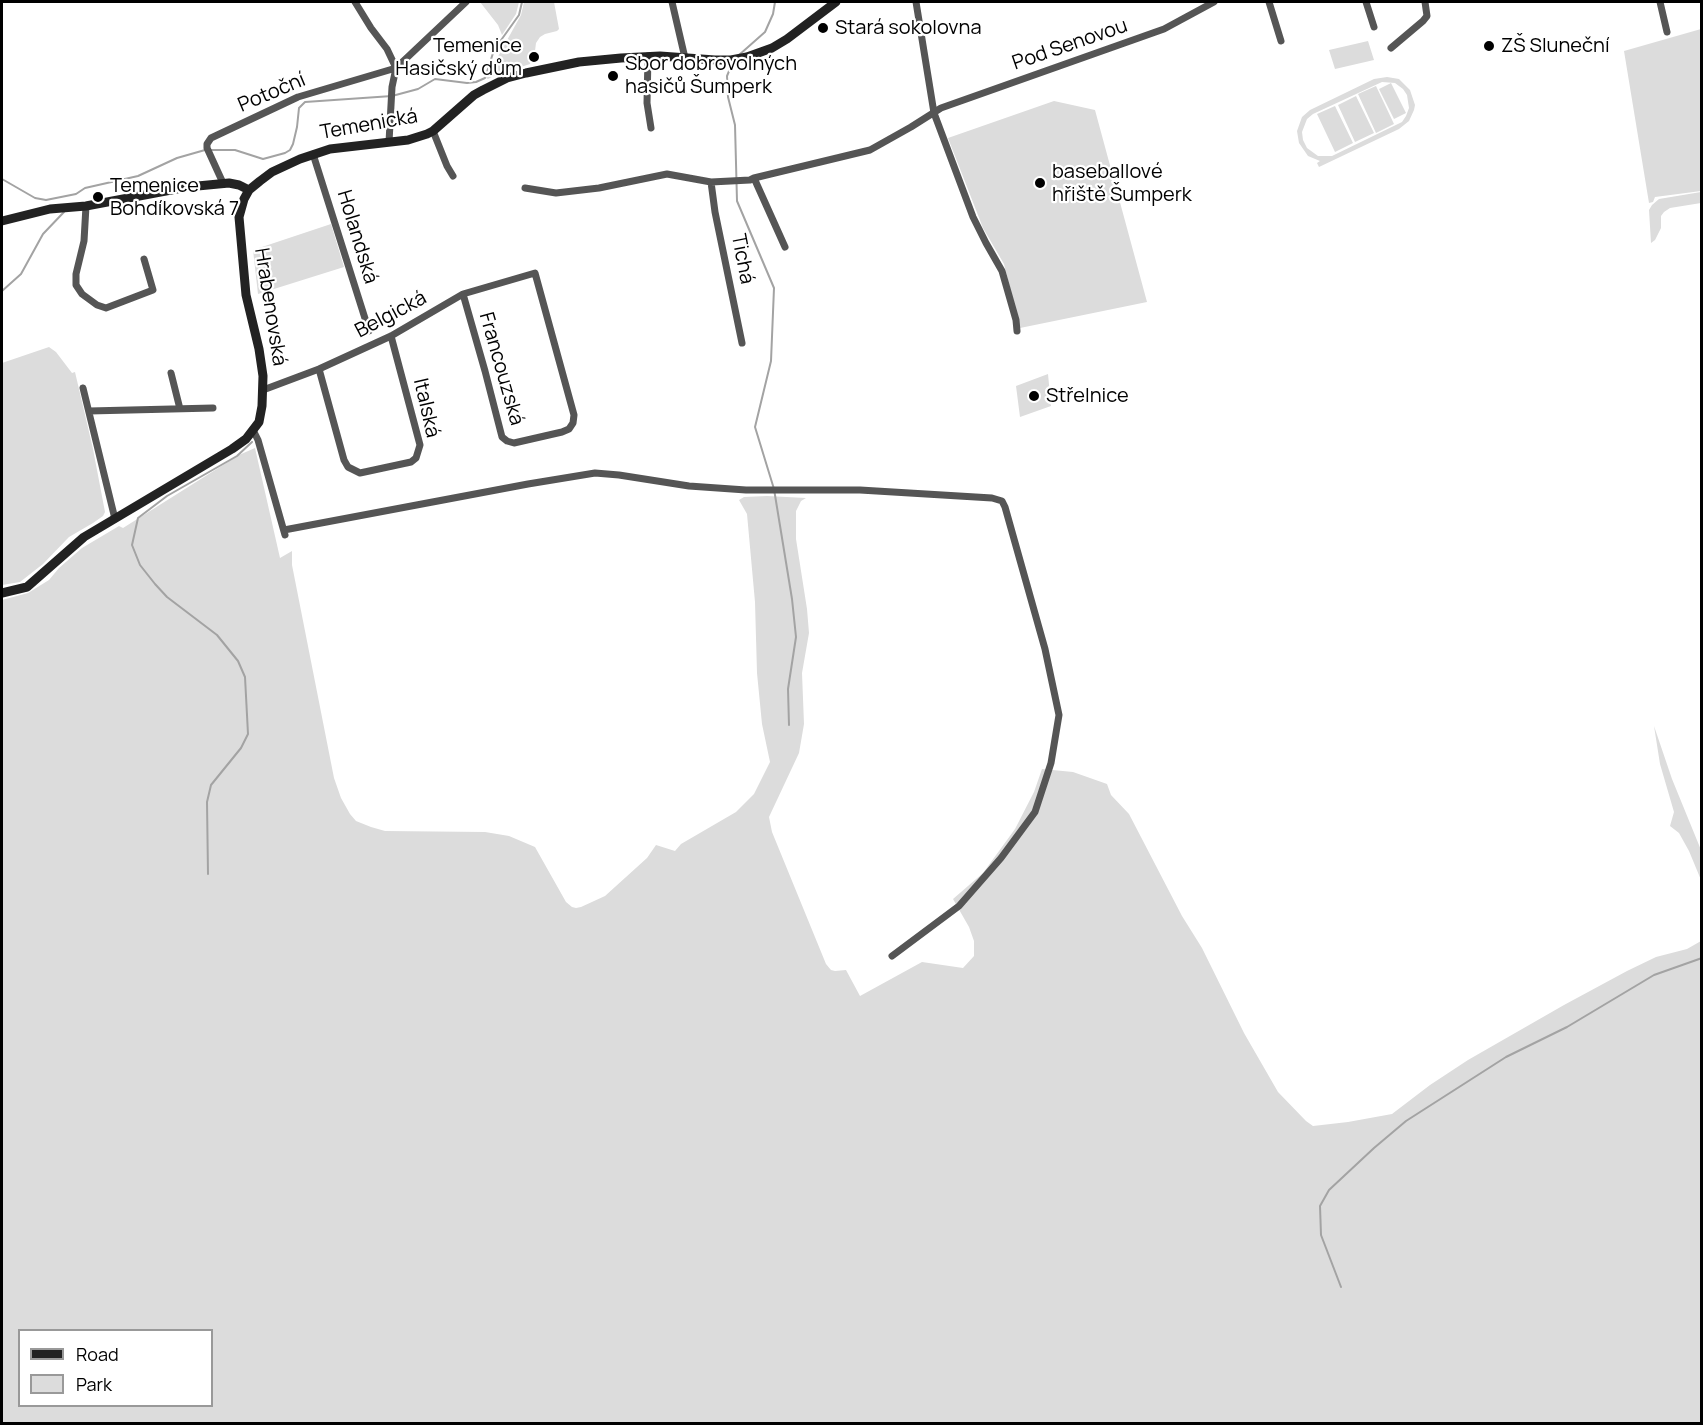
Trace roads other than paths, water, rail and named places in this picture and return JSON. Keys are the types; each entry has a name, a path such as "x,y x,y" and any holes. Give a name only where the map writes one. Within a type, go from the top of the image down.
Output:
{"street":[{"path":"355,2 387,48 396,68 389,141"},
{"name":"Potoční","path":"223,183 208,150 207,144 214,136 298,97 396,68 466,2"},
{"path":"672,2 686,58"},
{"name":"Temenická","path":"249,190 272,172 313,154 330,149 418,138 433,131 474,95 507,78 579,62 648,56 731,60 772,48 836,2"},
{"path":"916,2 934,113 973,217 1002,271 1017,331"},
{"name":"Pod Senovou","path":"525,188 556,194 667,174 711,182 750,180 870,150 941,108 1156,33 1214,2"},
{"path":"1269,2 1281,41"},
{"path":"1365,2 1374,27"},
{"path":"1391,48 1423,21 1426,16 1425,2"},
{"path":"1660,2 1667,32"},
{"path":"648,56 647,103 651,128"},
{"name":"Temenická","path":"433,131 453,176"},
{"name":"Holandská","path":"313,154 369,331"},
{"path":"754,178 785,247"},
{"name":"Tichá","path":"711,182 742,343"},
{"path":"2,221 50,209 86,206 187,187 223,183 239,185 249,190"},
{"name":"Hrabenovská","path":"249,190 241,209 240,228 246,295 259,349 263,390 259,422 254,430"},
{"path":"86,206 84,241 76,274 76,285 82,294 97,305 106,308 153,290 144,259"},
{"name":"Belgická","path":"263,390 319,369 391,336 463,294 535,273"},
{"name":"Francouzská","path":"463,294 502,437 514,443 562,432 569,429 574,415 535,273"},
{"name":"Italská","path":"319,369 344,460 348,467 360,472 411,462 416,458 420,445 391,336"},
{"path":"171,373 180,409"},
{"path":"83,388 115,519"},
{"path":"89,411 213,408"},
{"path":"2,593 27,587 84,537 232,449 254,430"},
{"path":"254,430 284,532 595,473 689,486 741,490 860,490 992,498 1002,501 1045,649 1059,715 1051,763 1035,812 1001,858 958,906 892,956"}],"waterway":[{"path":"211,150 235,150 263,159 285,153 293,144 299,108 305,102 392,96 418,89 435,79 467,83 485,78 494,50 519,15 522,2"},
{"path":"739,55 765,32 773,14 775,2"},
{"path":"732,64 727,76 728,97 735,125 737,201 774,288 771,361 755,427 774,489 792,599 796,637 788,689 789,725"},
{"path":"2,179 35,198 46,200 138,176 177,158 205,150"},
{"path":"2,291 21,274 43,234 64,212"},
{"path":"208,874 207,802 211,785 241,748 248,734 245,677 238,661 217,635 167,597 155,584 140,565 132,545 138,518 167,496 237,456 252,442"},
{"path":"1341,1287 1321,1235 1320,1206 1329,1190 1374,1148 1406,1121 1506,1057 1567,1027 1654,975 1702,958"}],"place":[{"name":"Stará sokolovna","path":"823,28"},
{"name":"ZŠ Sluneční","path":"1489,46"},
{"name":"Temenice Hasičský dům","path":"534,57"},
{"name":"Sbor dobrovolných hasičů Šumperk","path":"613,76"},
{"name":"baseballové hřiště Šumperk","path":"1040,183"},
{"name":"Temenice Bohdíkovská 7","path":"98,197"},
{"name":"Střelnice","path":"1034,396"}]}
